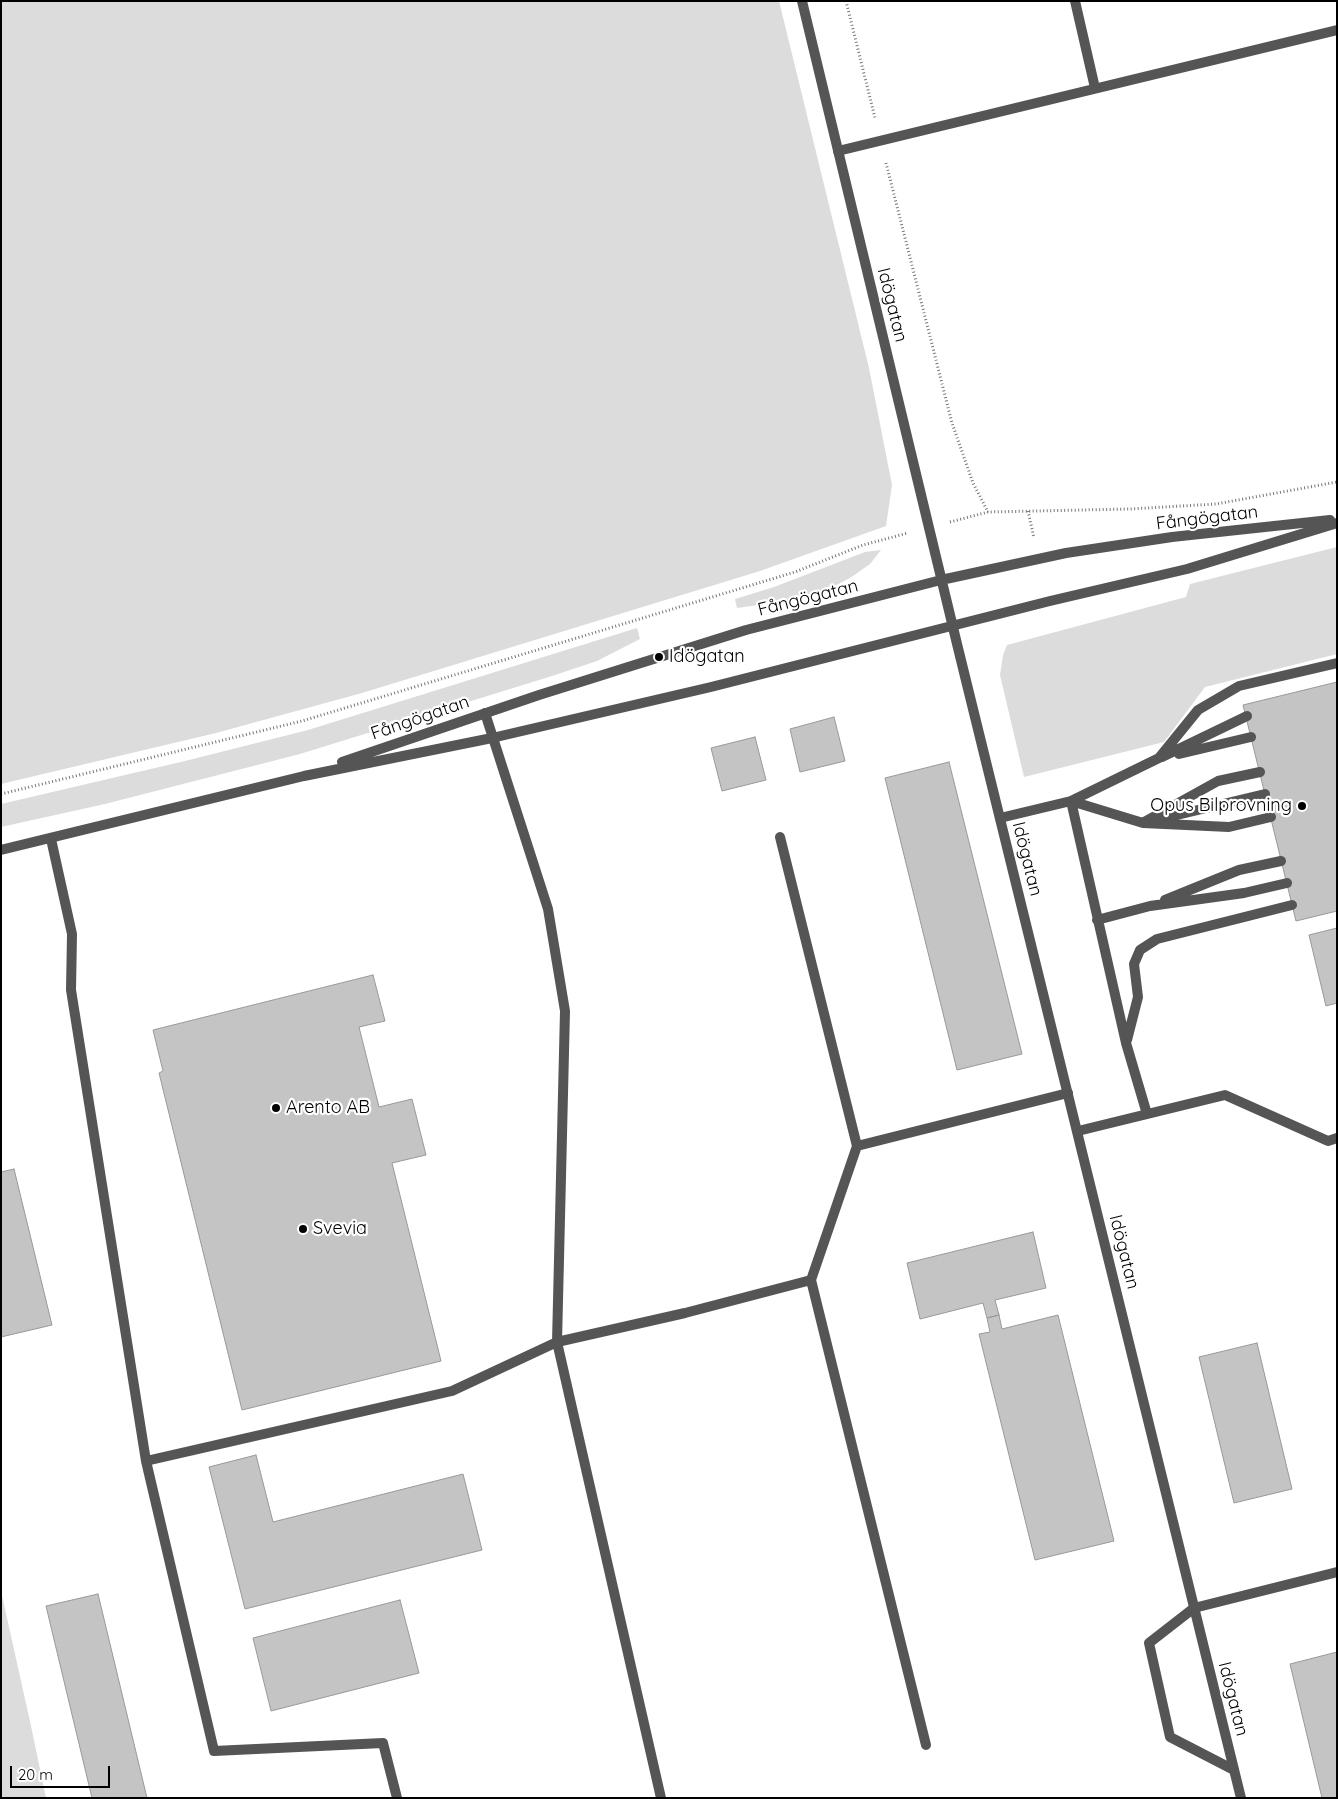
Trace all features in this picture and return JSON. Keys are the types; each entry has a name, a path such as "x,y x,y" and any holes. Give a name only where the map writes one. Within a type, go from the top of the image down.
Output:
{"street":[{"name":"Idögatan","path":"802,1 941,580 1241,1798"},
{"path":"1075,1 1095,88"},
{"path":"838,151 1337,30"},
{"name":"Fångögatan","path":"304,776 485,714 746,630 941,580 1039,558 1172,537 1337,521"},
{"name":"Fångögatan","path":"1,850 304,776 492,738 711,687 1186,569 1337,521"},
{"path":"1159,758 1198,710 1239,686 1337,663"},
{"path":"485,714 548,909 565,1011 556,1342 660,1798"},
{"path":"1000,818 1070,801 1247,716"},
{"path":"1159,758 1251,737"},
{"path":"1143,822 1218,781 1260,772"},
{"path":"1143,822 1266,794"},
{"path":"1070,801 1143,822 1229,826 1271,817"},
{"path":"1070,801 1126,1043 1147,1114"},
{"path":"780,837 857,1146 811,1280 926,1745"},
{"path":"51,839 72,934 71,990 146,1461 214,1751 383,1743 397,1798"},
{"path":"1150,906 1239,870 1281,861"},
{"path":"1097,920 1150,906 1244,893 1287,883"},
{"path":"1126,1043 1138,997 1134,964 1140,950 1157,939 1292,906"},
{"path":"857,1146 1068,1093"},
{"path":"1078,1131 1225,1094 1328,1140 1337,1138"},
{"path":"146,1461 452,1391 556,1342 685,1313 811,1280"},
{"path":"1234,1770 1170,1737 1149,1643 1194,1608 1337,1572"}],"path":[{"path":"846,1 877,127"},
{"path":"884,156 952,423 973,483 988,512"},
{"path":"1,794 302,721 795,572 863,545 988,512 1130,509 1216,504 1337,482"}],"shaded area":[{"path":"1,1 779,1 869,368 892,485 886,526 760,571 362,693 216,733 1,784"},
{"path":"1337,547 1337,654 1205,687 1164,742 1024,777 1000,675 1003,655 1007,645 1186,597 1190,584"},
{"path":"881,550 870,564 850,578 821,593 801,599 737,608 735,599 774,587 865,552"},
{"path":"637,628 640,639 597,661 552,676 300,754 105,804 1,827 1,804 308,730"},
{"path":"1,1591 31,1726 46,1798 1,1798"}],"building":[{"name":"Opus Bilprovning","path":"1337,682 1337,911 1296,921 1243,705"},
{"path":"834,717 845,761 800,772 790,729"},
{"path":"755,737 766,780 722,791 711,748"},
{"path":"949,762 1022,1054 957,1070 885,778"},
{"path":"1337,928 1337,1003 1326,1006 1309,935"},
{"path":"373,975 385,1021 359,1027 379,1107 412,1099 426,1155 392,1163 441,1361 242,1410 159,1073 163,1071 153,1030"},
{"path":"14,1169 52,1325 1,1337 1,1172"},
{"path":"1033,1232 1046,1288 995,1300 999,1315 987,1318 983,1303 920,1319 907,1263"},
{"path":"999,1315 1002,1329 1058,1315 1114,1541 1035,1560 979,1334 990,1332 987,1318"},
{"path":"1257,1343 1292,1489 1234,1503 1199,1357"},
{"path":"256,1455 273,1522 463,1474 482,1550 245,1609 209,1467"},
{"path":"98,1594 147,1798 92,1798 46,1606"},
{"path":"400,1600 419,1673 271,1711 253,1638"},
{"path":"1337,1652 1337,1798 1322,1798 1290,1664"}],"place":[{"name":"Idögatan","path":"659,657"},
{"name":"Opus Bilprovning","path":"1302,806"},
{"name":"Arento AB","path":"276,1108"},
{"name":"Svevia","path":"303,1229"}]}
